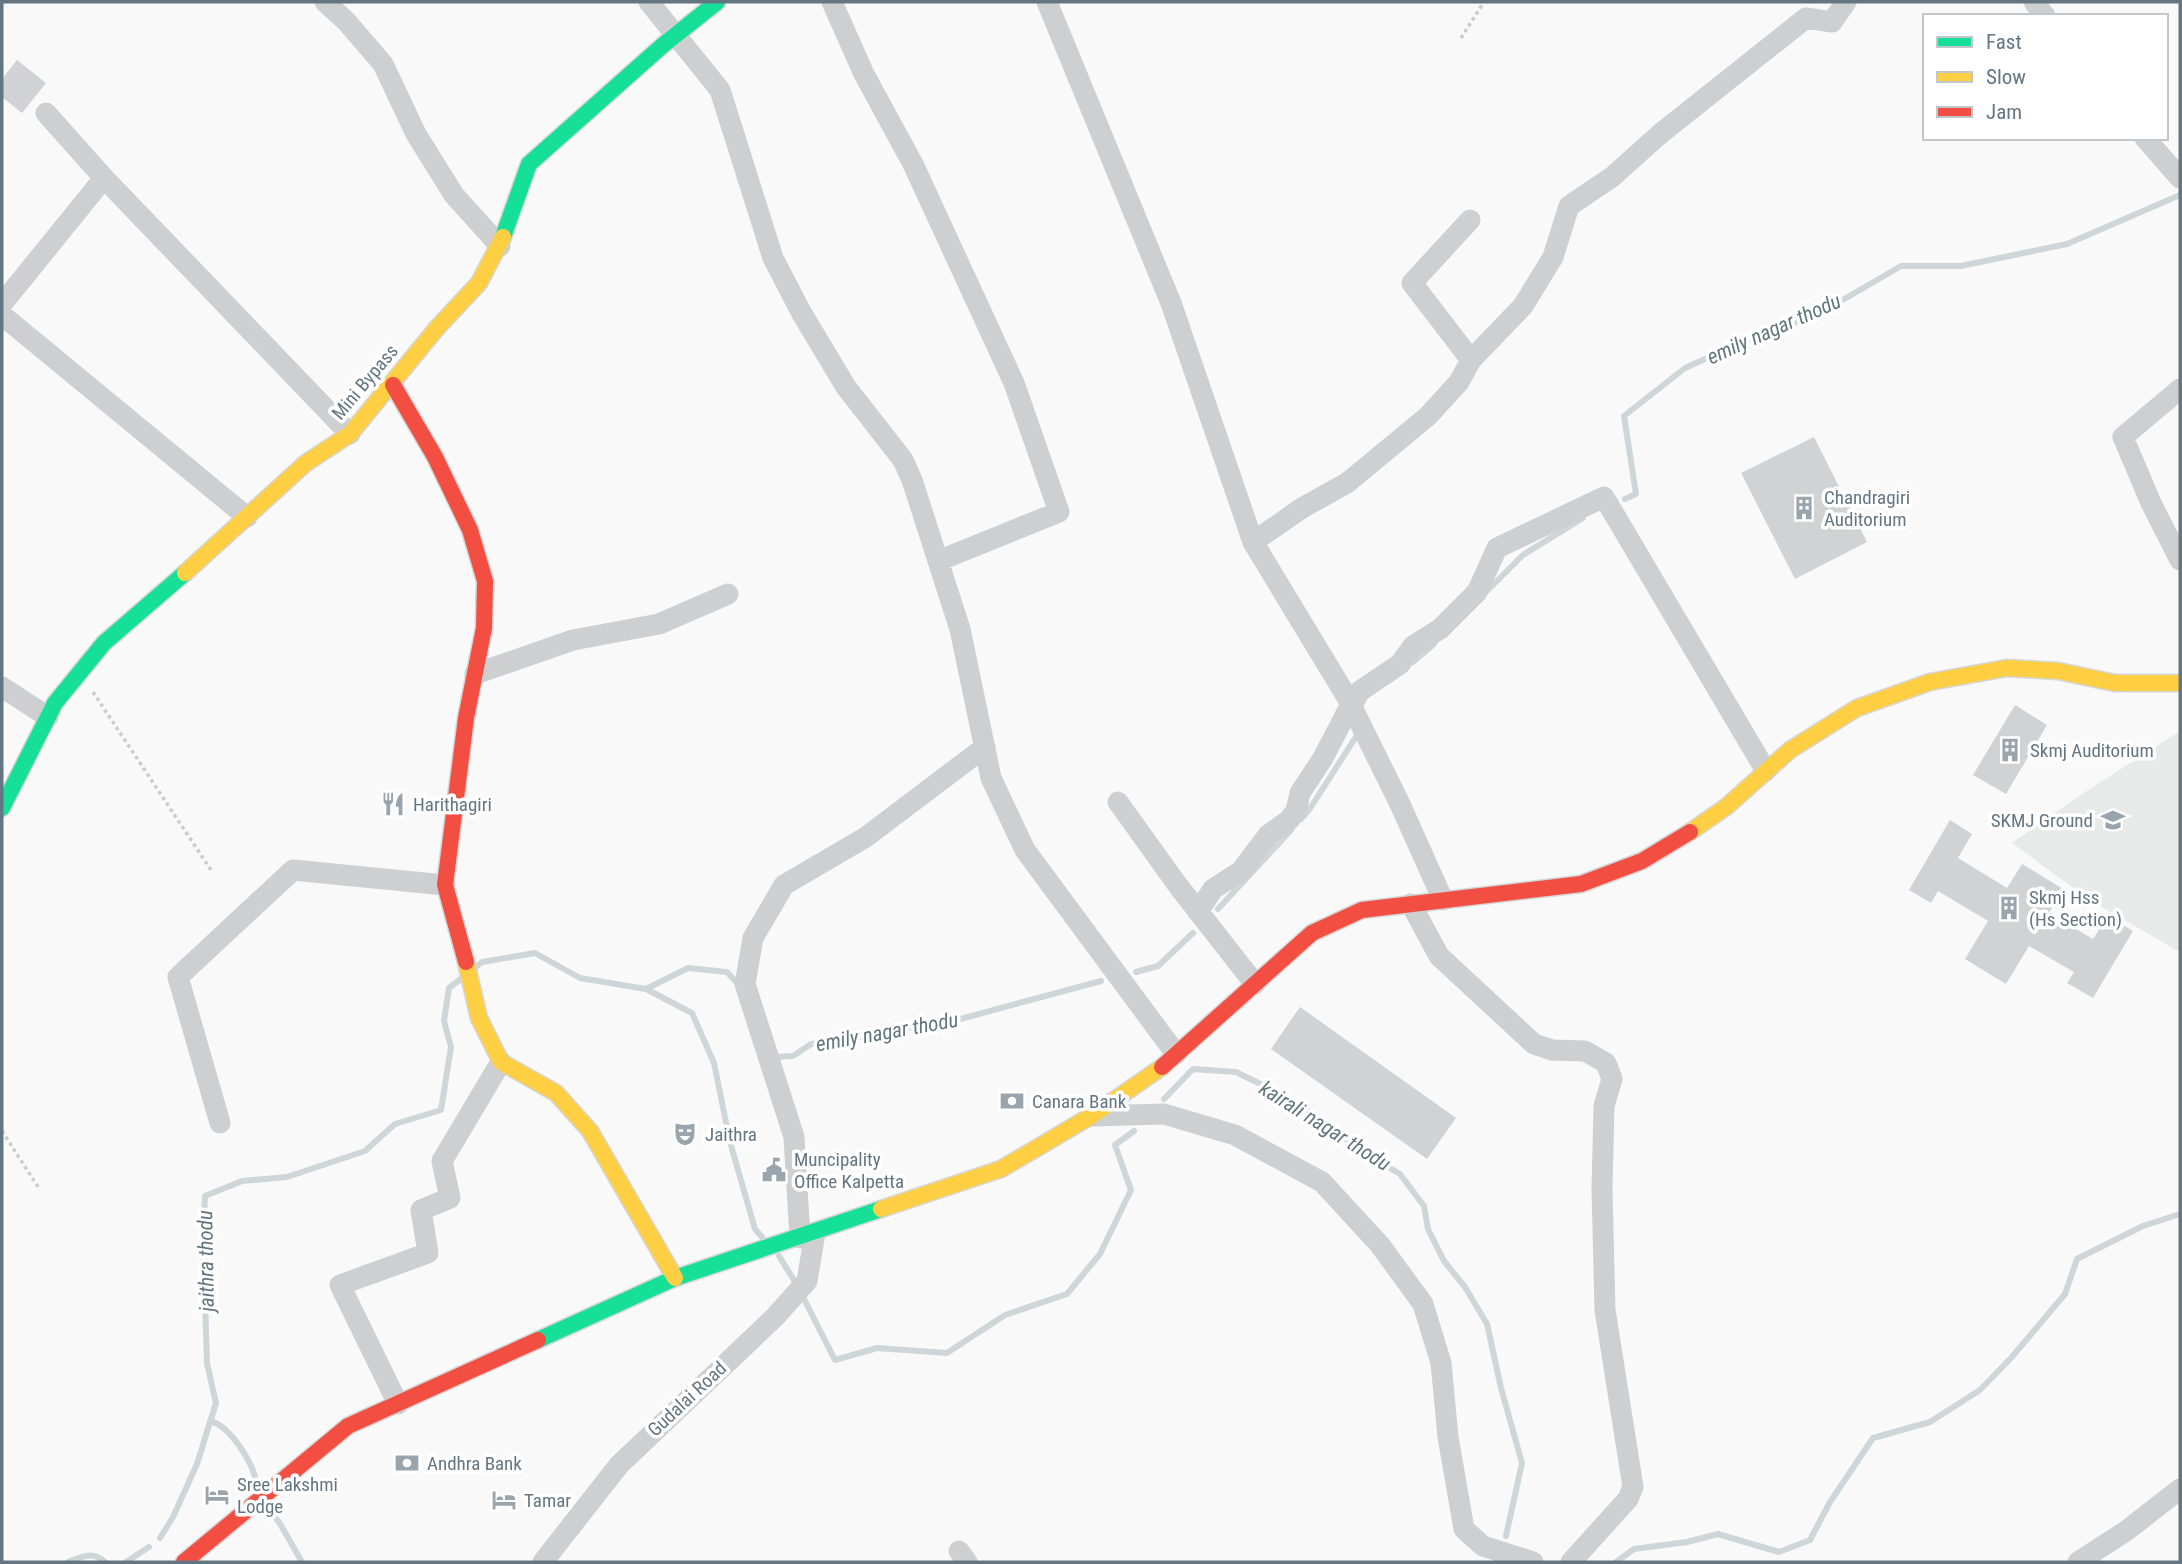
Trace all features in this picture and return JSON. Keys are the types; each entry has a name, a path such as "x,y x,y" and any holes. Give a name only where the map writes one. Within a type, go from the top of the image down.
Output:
{"main road":[{"name":"Mini Bypass","path":"2,808 55,703 104,642 149,606 306,463 350,434 479,283 500,246 529,164 717,2"},
{"path":"393,384 435,457 470,530 485,581 484,628 461,757 445,885 479,1018 500,1062 556,1093 590,1131 675,1278"},
{"path":"184,1562 348,1426 675,1278 1001,1169 1091,1116 1161,1068 1311,933 1362,910 1581,884 1642,861 1726,807 1790,750 1857,708 1930,682 2007,668 2058,671 2115,682 2180,683"}],"street":[{"path":"325,2 346,20 383,64 415,134 454,195 500,246"},
{"path":"649,2 720,90 773,258 801,312 846,387 903,460 912,480 960,629 991,778 1025,850 1176,1054"},
{"path":"832,2 864,74 913,164 1014,383 1059,512 938,561"},
{"path":"1047,2 1171,303 1253,542 1351,705 1443,900"},
{"path":"1253,542 1302,508 1347,483 1428,416 1459,382 1471,360 1523,306 1553,257 1569,206 1612,177 1660,134 1806,18 1832,22 1846,2"},
{"path":"46,113 104,178 350,434"},
{"path":"2147,140 2180,178"},
{"path":"2,304 104,178"},
{"path":"1470,220 1412,283 1471,360"},
{"path":"2,316 247,517"},
{"path":"2180,389 2123,436 2151,503 2180,560"},
{"path":"1198,912 1213,889 1241,871 1268,835 1289,820 1296,811 1300,793 1360,691 1400,664 1413,646 1440,629 1477,592 1497,548 1604,497 1766,771"},
{"path":"475,674 573,640 659,624 729,594"},
{"path":"2,687 48,717"},
{"name":"Gudalai Road","path":"544,1562 620,1465 775,1317 807,1282 800,1238 794,1137 744,984 753,938 784,885 866,837 985,747"},
{"path":"1118,802 1198,912 1255,984"},
{"path":"220,1123 178,977 293,870 445,885"},
{"path":"1411,904 1439,956 1534,1044 1552,1050 1586,1051 1606,1063 1612,1079 1604,1106 1602,1175 1605,1310 1633,1487 1628,1499 1571,1562"},
{"path":"398,1404 340,1286 428,1253 421,1210 450,1198 442,1161 500,1062"},
{"path":"1091,1116 1164,1115 1235,1135 1322,1182 1380,1245 1423,1304 1441,1363 1448,1437 1464,1529 1483,1546 1533,1562"},
{"path":"2078,1562 2126,1531 2180,1489"}],"path":[{"path":"1461,38 1484,2"},
{"path":"79,674 105,707 211,870"},
{"path":"2,1131 40,1190"}],"shaded area":[{"name":"SKMJ Ground","path":"2180,731 2180,952 2091,901 2012,843"}],"building":[{"path":"17,60 46,83 22,113 2,97 2,79"},
{"name":"Chandragiri Auditorium","path":"1814,437 1867,542 1795,579 1741,473"},
{"name":"Skmj Auditorium","path":"2015,705 2047,725 2006,794 1973,775"},
{"name":"Skmj Hss (Hs Section)","path":"1950,820 1972,834 1958,858 2007,888 2022,864 2063,889 2049,913 2093,939 2108,916 2133,931 2093,998 2067,983 2074,972 2029,946 2006,984 1965,959 1988,921 1938,891 1931,903 1909,890"},
{"path":"1300,1007 1456,1118 1427,1159 1271,1049"}],"waterway":[{"name":"emily nagar thodu","path":"1625,499 1636,494 1624,416 1685,368 1758,335 1817,315 1901,266 1961,266 2067,244 2180,195"},
{"name":"emily nagar thodu","path":"1486,592 1523,555 1583,518"},
{"name":"emily nagar thodu","path":"1413,662 1434,644"},
{"name":"emily nagar thodu","path":"1301,819 1359,732"},
{"name":"emily nagar thodu","path":"1218,909 1291,830"},
{"name":"emily nagar thodu","path":"1136,972 1158,966 1193,933"},
{"path":"476,967 482,962 535,953 580,978 646,989 692,1013 714,1063 730,1142 755,1229 762,1237"},
{"name":"emily nagar thodu","path":"646,989 688,968 727,972 738,984"},
{"name":"jaithra thodu","path":"160,1538 173,1517 197,1464 216,1403 207,1363 203,1236 205,1196 242,1181 287,1177 365,1151 395,1124 441,1110 451,1047 444,1021 449,988 462,978"},
{"name":"emily nagar thodu","path":"776,1057 793,1056 811,1044 886,1034 922,1024 953,1021 1101,981"},
{"name":"kairali nagar thodu","path":"1164,1099 1193,1069 1236,1072 1314,1114 1361,1151 1400,1174 1424,1206 1428,1229 1444,1261 1465,1287 1487,1324 1522,1463 1506,1536"},
{"name":"kairali nagar thodu","path":"802,1295 835,1360 877,1348 947,1353 1005,1315 1067,1294 1100,1254 1131,1190 1115,1145 1134,1131"},
{"name":"kairali nagar thodu","path":"1616,1562 1634,1549 1687,1542 1718,1534 1779,1552 1810,1540 1830,1502 1873,1438 1930,1422 1980,1390 2065,1294 2077,1259 2143,1226 2180,1214"},
{"path":"779,1256 797,1285"},
{"path":"210,1421 225,1429 239,1445 256,1481"},
{"path":"267,1509 279,1522 302,1562"},
{"path":"126,1562 149,1547"},
{"path":"68,1562 91,1555 105,1562"}],"traffic: fast":[{"path":"503,237 529,164 662,46 717,2"},
{"path":"2,808 55,703 104,643 185,573"},
{"path":"538,1340 675,1278 881,1209"}],"traffic: slow":[{"path":"185,573 306,463 350,434 437,328 479,283 503,237"},
{"path":"1690,832 1726,807 1790,750 1857,708 1930,682 2007,668 2058,671 2115,683 2180,683"},
{"path":"466,962 479,1018 501,1062 556,1093 590,1131 675,1278"},
{"path":"881,1209 1001,1169 1091,1116 1162,1067"}],"traffic: jam":[{"path":"393,385 435,457 470,530 485,581 484,628 466,718 445,885 466,962"},
{"path":"1162,1067 1312,933 1362,910 1581,884 1642,861 1690,832"},
{"path":"184,1562 348,1426 538,1340"}],"place":[{"name":"Chandragiri Auditorium","path":"1804,508"},
{"name":"Skmj Auditorium","path":"2010,750"},
{"name":"Harithagiri","path":"393,804"},
{"name":"SKMJ Ground","path":"2113,820"},
{"name":"Skmj Hss (Hs Section)","path":"2009,908"},
{"name":"Canara Bank","path":"1012,1101"},
{"name":"Jaithra","path":"685,1134"},
{"name":"Muncipality Office Kalpetta","path":"774,1170"},
{"name":"Andhra Bank","path":"407,1463"},
{"name":"Sree Lakshmi Lodge","path":"217,1495"},
{"name":"Tamar","path":"504,1500"}]}
